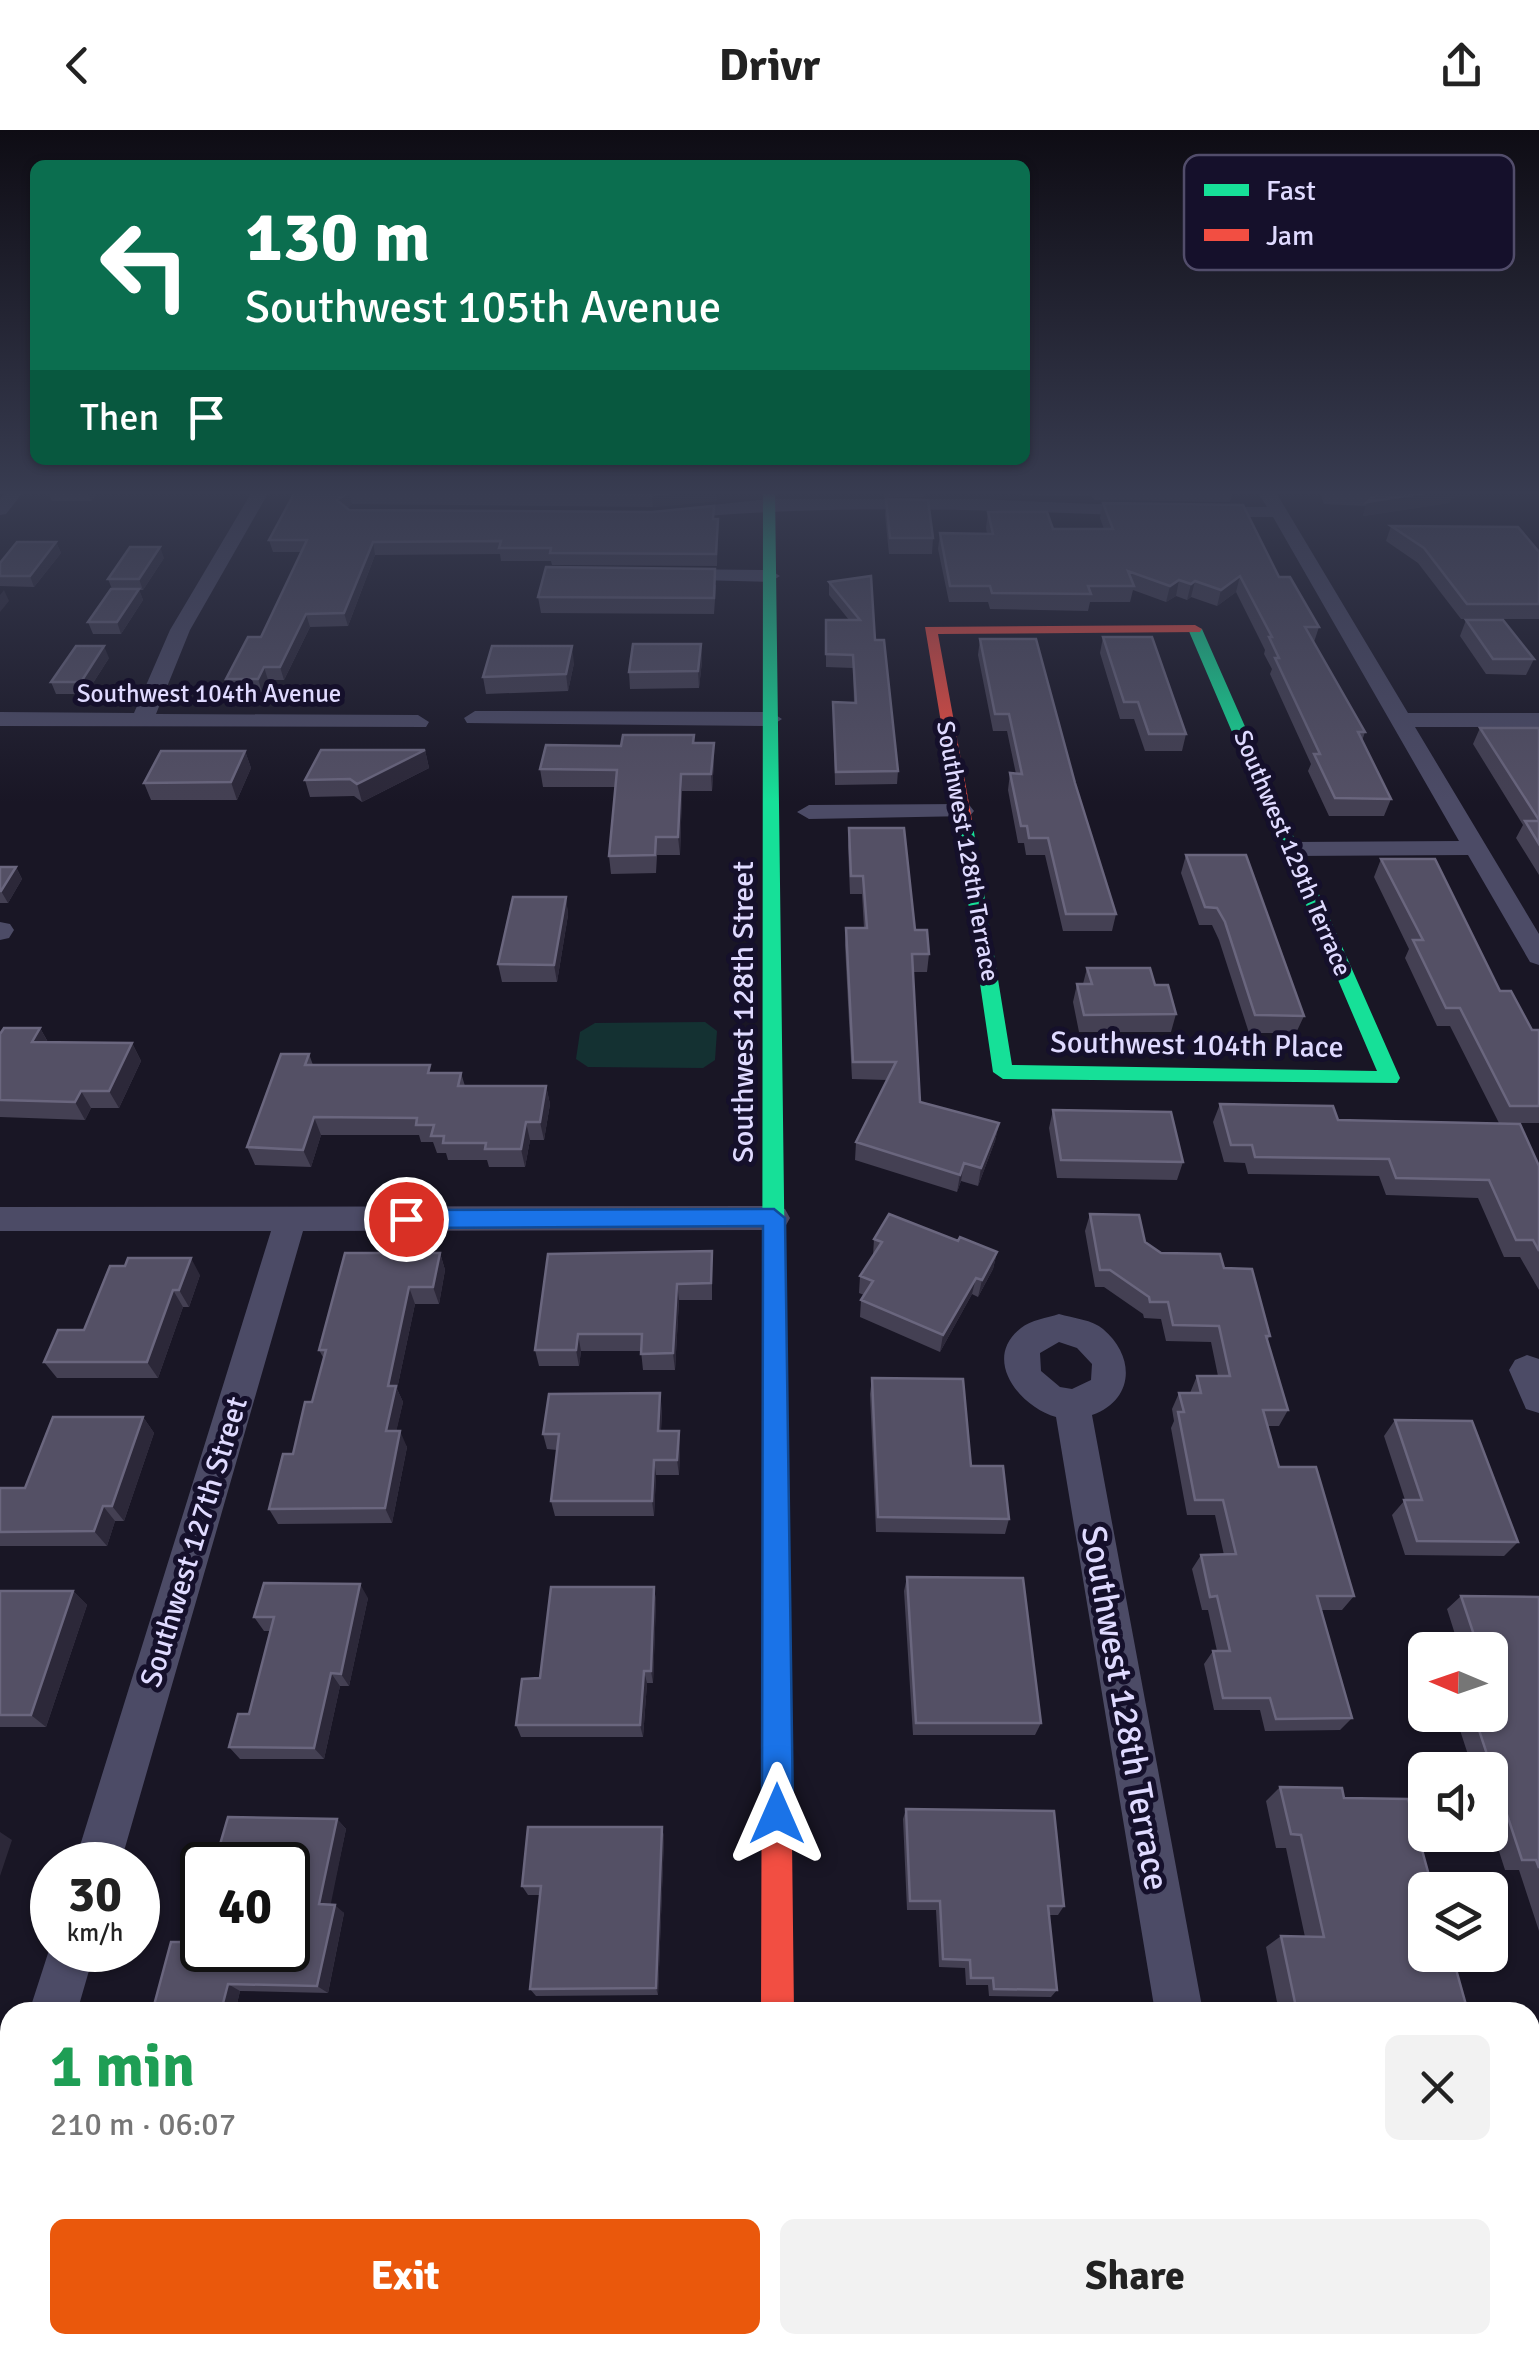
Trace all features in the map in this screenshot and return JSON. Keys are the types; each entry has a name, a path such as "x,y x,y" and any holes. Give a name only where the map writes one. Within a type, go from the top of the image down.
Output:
{"street":[{"path":"142,720 180,630 201,594"},
{"name":"Southwest 128th Street","path":"770,594 778,2002"},
{"path":"1326,594 1476,848 1529,924 1539,956"},
{"name":"Southwest 128th Terrace","path":"1003,1072 930,630 1195,629"},
{"name":"Southwest 129th Terrace","path":"1195,629 1390,1078"},
{"path":"475,718 771,718"},
{"name":"Southwest 104th Avenue","path":"0,719 418,722"},
{"path":"1401,720 1539,720"},
{"path":"809,812 962,811"},
{"path":"1292,848 1476,848"},
{"name":"Southwest 104th Place","path":"1003,1072 1390,1078"},
{"path":"0,1220 774,1218"},
{"name":"Southwest 127th Street","path":"104,1842 290,1220"},
{"name":"Southwest 128th Terrace","path":"1072,1404 1177,2002"},
{"path":"56,2002 65,1972"}],"green space":[{"path":"705,1022 717,1031 715,1060 703,1068 588,1067 576,1059 580,1032 595,1023"}],"building":[{"path":"108,594 136,594 117,622 88,622"},
{"path":"281,594 352,594 344,613 306,614 280,667 264,667 258,679 226,679 248,637 261,637"},
{"path":"539,594 714,594 714,598 538,597"},
{"path":"839,594 872,594 875,640 884,640 898,771 836,772 833,702 856,703 853,655 826,654 826,620 860,620"},
{"path":"1249,594 1300,594 1319,627 1305,627 1365,732 1358,732 1391,799 1335,798 1314,754 1320,754 1275,658 1279,658"},
{"path":"1459,594 1539,594 1539,604 1467,604"},
{"path":"1466,620 1503,620 1534,659 1493,659"},
{"path":"1103,637 1152,637 1186,734 1149,734 1138,702 1124,702"},
{"path":"980,639 1036,639 1116,914 1066,914 1048,838 1029,838 1027,826 1021,826 1010,773 1022,774 1009,714 995,714"},
{"path":"633,644 701,644 698,671 629,672"},
{"path":"76,646 104,646 81,682 51,682"},
{"path":"492,646 572,646 566,674 483,677"},
{"path":"1480,728 1539,728 1539,820"},
{"path":"623,735 694,735 693,743 714,743 711,774 681,774 678,837 656,837 655,855 609,856 617,770 540,769 546,745 621,746"},
{"path":"321,750 425,750 357,784 350,779 305,780"},
{"path":"161,751 245,751 231,782 144,783"},
{"path":"1525,821 1539,821 1539,844"},
{"path":"849,828 904,828 915,930 927,930 929,954 912,954 920,1102 999,1123 981,1168 964,1163 960,1175 856,1142 896,1062 853,1062 846,928 867,928 863,876 851,876"},
{"path":"1186,855 1246,855 1304,1016 1255,1015 1225,922 1217,908 1205,907"},
{"path":"1381,859 1435,859 1500,991 1511,991 1532,1030 1539,1030 1539,1106 1510,1106 1460,1008 1446,1008 1413,940 1423,940"},
{"path":"0,867 16,867 1,891 0,891"},
{"path":"513,897 566,897 554,965 498,964"},
{"path":"1087,968 1150,968 1155,985 1168,985 1176,1014 1084,1015 1077,984 1092,984"},
{"path":"4,1028 40,1028 32,1042 132,1043 109,1091 81,1091 75,1102 0,1100 0,1034"},
{"path":"281,1054 309,1054 305,1065 430,1065 428,1073 461,1073 458,1086 546,1086 540,1122 526,1122 521,1149 485,1149 486,1143 443,1143 444,1136 431,1136 434,1125 416,1125 417,1118 314,1117 303,1150 247,1147"},
{"path":"1220,1104 1333,1106 1338,1120 1520,1124 1539,1166 1539,1251 1533,1240 1516,1240 1489,1180 1396,1178 1389,1159 1255,1157 1252,1145 1231,1145"},
{"path":"1053,1110 1171,1112 1183,1162 1061,1160"},
{"path":"889,1214 997,1252 982,1280 976,1278 943,1335 861,1300 873,1281 860,1276 882,1242 874,1239"},
{"path":"1090,1214 1139,1215 1145,1242 1161,1253 1220,1254 1224,1268 1252,1269 1270,1336 1266,1336 1288,1410 1263,1410 1279,1467 1316,1467 1354,1596 1317,1596 1352,1718 1276,1719 1270,1698 1223,1698 1213,1651 1230,1651 1217,1596 1210,1597 1201,1555 1236,1554 1223,1500 1195,1500 1178,1412 1184,1412 1179,1393 1201,1393 1197,1376 1230,1376 1219,1326 1173,1325 1168,1302 1150,1302 1149,1297 1110,1270 1100,1270"},
{"path":"712,1251 711,1283 677,1284 673,1353 641,1354 642,1334 578,1334 576,1350 535,1350 548,1254"},
{"path":"345,1253 440,1253 433,1287 409,1287 388,1386 396,1386 386,1431 400,1431 385,1508 269,1509 283,1454 293,1454 305,1402 312,1402 326,1350 319,1350"},
{"path":"128,1258 191,1258 179,1290 173,1290 147,1362 44,1362 58,1330 84,1330 110,1266 125,1266"},
{"path":"872,1378 963,1379 971,1466 1003,1466 1009,1519 878,1517"},
{"path":"660,1393 658,1431 679,1431 677,1460 654,1460 652,1501 551,1501 559,1434 543,1434 549,1394"},
{"path":"53,1417 143,1417 112,1506 103,1506 94,1531 0,1532 0,1488 25,1488"},
{"path":"1395,1420 1472,1421 1518,1542 1417,1541 1404,1500 1422,1500"},
{"path":"907,1577 1023,1578 1041,1723 916,1723"},
{"path":"264,1583 360,1584 341,1674 331,1673 314,1748 229,1747 238,1714 249,1714 274,1617 254,1617"},
{"path":"551,1587 654,1587 651,1671 644,1671 640,1725 516,1725 522,1679 540,1678"},
{"path":"0,1591 73,1591 31,1715 0,1715"},
{"path":"1461,1596 1539,1597 1539,1868 1536,1860 1522,1860 1508,1818 1508,1752 1486,1752 1480,1732 1508,1732 1508,1632 1473,1632"},
{"path":"1280,1787 1342,1788 1344,1798 1408,1799 1408,1852 1423,1852 1428,1872 1408,1872 1408,1972 1457,1972 1465,2002 1295,2002 1281,1936 1324,1937 1301,1835 1291,1834"},
{"path":"906,1809 1054,1811 1064,1906 1048,1906 1057,1990 994,1989 993,1978 971,1978 970,1960 943,1959 940,1901 910,1901"},
{"path":"228,1817 337,1819 319,1904 335,1905 317,1986 228,1984 223,2002 155,2002 171,1942 180,1942 180,1972 310,1972 310,1842 221,1842"},
{"path":"528,1827 662,1827 656,1988 530,1989 541,1886 522,1886"}],"traffic: fast":[{"path":"770,594 776,1669"},
{"path":"964,820 1003,1072 1390,1078 1195,629"}],"traffic: jam":[{"path":"964,820 930,630 1195,629"},
{"path":"776,1669 778,2002"}],"route":[{"path":"406,1219 774,1218 777,1814"}]}
